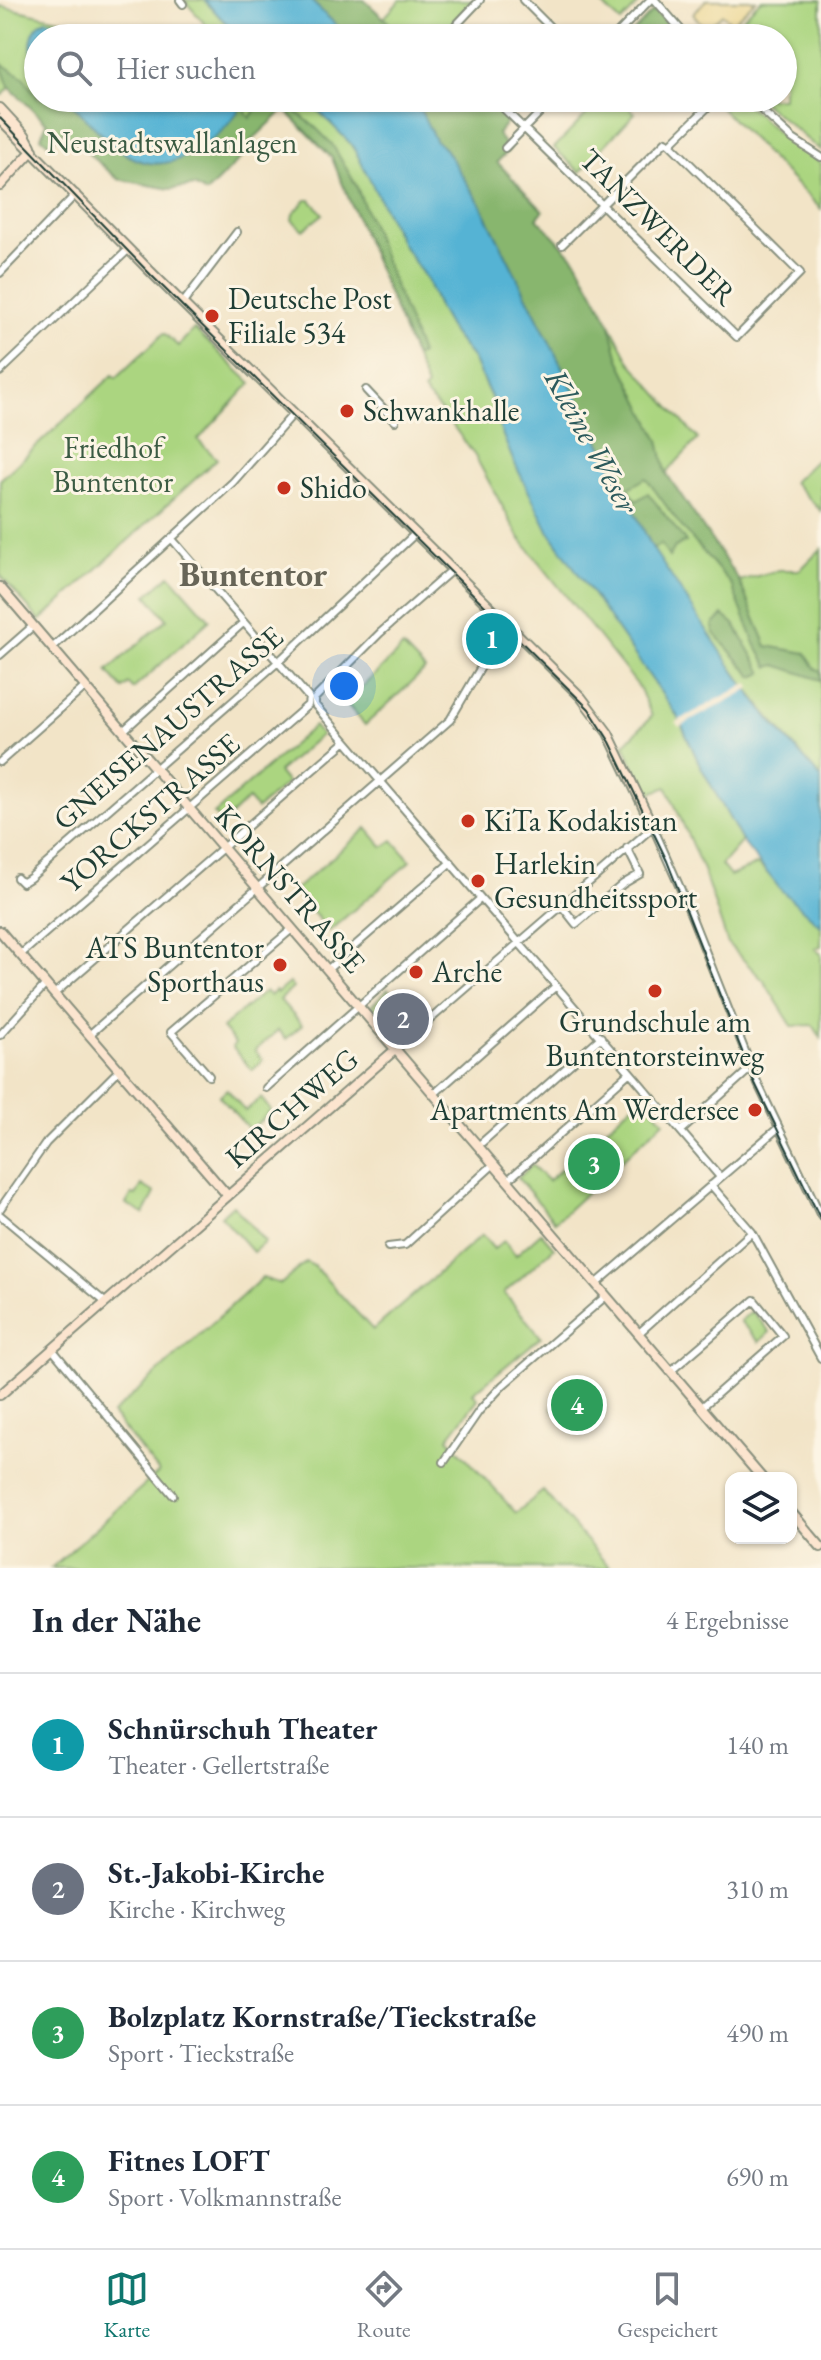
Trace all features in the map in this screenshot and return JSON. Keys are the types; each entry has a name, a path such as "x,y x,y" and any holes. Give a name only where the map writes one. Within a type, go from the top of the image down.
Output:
{"street":[{"path":"457,24 480,0"},
{"path":"523,0 547,24"},
{"path":"627,24 652,0 675,24"},
{"path":"0,108 25,135 33,150"},
{"name":"TANZWERDER","path":"507,112 737,337 800,273 670,144"},
{"path":"505,148 540,112"},
{"path":"562,245 666,141 670,144 703,112"},
{"path":"763,112 793,139 821,157"},
{"path":"0,119 518,633 598,718 653,827 777,1129 821,1216"},
{"path":"0,186 33,150"},
{"path":"0,273 76,194"},
{"path":"183,303 237,232"},
{"path":"0,372 129,249"},
{"path":"366,390 395,421"},
{"path":"52,648 233,482 294,413"},
{"name":"GNEISENAUSTRASSE","path":"17,878 22,883 30,878 278,662 416,533"},
{"path":"172,539 309,698 311,705 451,862 720,1177"},
{"name":"YORCKSTRASSE","path":"20,955 311,705 380,633 453,569"},
{"name":"KORNSTRASSE","path":"0,588 757,1472"},
{"path":"123,731 243,623"},
{"path":"0,655 33,626"},
{"path":"89,1035 450,720 481,667 518,633"},
{"path":"0,762 85,687"},
{"path":"54,994 345,742"},
{"name":"KIRCHWEG","path":"0,1395 653,827"},
{"path":"561,905 576,924 623,884 640,874 627,848"},
{"path":"327,970 451,862"},
{"path":"266,1088 480,899"},
{"path":"209,1076 171,1032 292,929"},
{"path":"0,931 228,1196"},
{"path":"0,1035 46,984"},
{"path":"434,1094 556,986"},
{"path":"478,1146 601,1037"},
{"path":"681,1131 751,1068"},
{"path":"0,1209 46,1143 119,1070"},
{"path":"508,1180 630,1072"},
{"path":"596,1284 777,1129"},
{"path":"388,1247 405,1245 494,1164"},
{"path":"711,1185 752,1232 821,1358"},
{"path":"0,1215 105,1302"},
{"path":"639,1333 752,1232"},
{"path":"444,1462 479,1411 503,1385 606,1296"},
{"path":"671,1371 754,1300 783,1336 702,1407"},
{"path":"52,1349 173,1495"},
{"path":"797,1519 821,1547"}],"green space":[{"path":"184,0 204,0 227,24 205,24"},
{"path":"310,0 364,0 384,18 400,0 473,0 450,24 335,24"},
{"path":"310,0 364,0 390,24 335,24"},
{"path":"597,0 642,0 621,22"},
{"path":"761,0 821,0 821,151 775,112 797,112 797,24 737,24"},
{"path":"0,6 80,24 24,24 24,101 10,87 3,95 0,92"},
{"path":"654,10 667,24 641,24"},
{"path":"0,63 24,78 24,101 9,87"},
{"path":"35,112 80,112 131,157 148,163 166,163 186,155 209,139 238,112 246,112 250,118 254,112 282,112 251,141 254,145 206,193 194,186 170,189 118,179 63,131 49,144 41,137 47,123"},
{"name":"Neustadtswallanlagen","path":"36,112 281,112 251,141 254,145 206,193 194,186 170,189 118,179 63,131 49,144 41,137 47,123"},
{"path":"287,112 320,112 353,146 401,242 427,280 453,334 472,357 493,402 494,414 548,530 678,717 699,763 742,841 721,865 730,876 758,864 821,926 821,946 815,949 821,954 821,1038 813,1025 792,1026 764,981 728,944 703,870 667,787 648,794 624,745 652,716 639,687 519,537 475,456 423,391 427,387 332,158"},
{"path":"288,112 297,112 332,144 356,185 421,354 415,357 332,158"},
{"path":"418,112 435,112 509,150 497,162 543,211 537,218 577,261 630,362 698,439 666,473 739,581 779,570 800,570 821,549 821,778 731,668 653,549 503,245"},
{"path":"421,112 501,112 509,120 497,134 509,150 497,162 543,211 537,218 577,261 609,321 619,359 659,440 666,473 739,581 767,646 806,653 815,668 821,671 821,680 776,665 769,667 756,646 731,584 680,525 646,478 629,488 636,501 648,493 686,542 675,547 669,557 661,544 653,549 481,205 445,149 435,140"},
{"path":"589,112 635,113 580,172 554,148"},
{"path":"725,112 755,112 779,134 821,163 821,209"},
{"path":"306,200 311,200 323,214 303,230 292,220 293,214"},
{"name":"Friedhof Buntentor","path":"194,329 251,383 198,440 217,459 40,621 0,575 0,480 113,375 116,378 164,333 178,346"},
{"path":"821,455 821,511 793,482"},
{"path":"170,575 210,620 133,689 129,684 123,689 107,671 167,619 147,595"},
{"path":"723,615 734,624 763,673 753,677 714,633 713,625"},
{"path":"403,647 425,670 365,725 346,703"},
{"path":"314,726 321,735 278,772 287,783 257,809 248,799 223,823 214,814"},
{"path":"367,828 383,847 393,840 411,861 329,931 294,890"},
{"path":"289,983 293,988 280,1000 302,1025 286,1039 278,1030 255,1051 263,1060 252,1070 232,1047 235,1043 222,1028 265,991 270,996"},
{"path":"388,989 400,1003 403,1001 406,1005 390,1017 391,1022 386,1023 371,1006"},
{"path":"227,1089 245,1111 261,1098 271,1111 250,1130 219,1096"},
{"path":"642,1096 664,1121 555,1222 518,1178 532,1165 548,1181"},
{"path":"142,1185 155,1193 144,1214 126,1204"},
{"path":"233,1205 265,1242 253,1252 221,1216"},
{"path":"541,1233 554,1248 504,1293 541,1337 473,1393 478,1399 448,1438 516,1513 543,1491 610,1568 51,1568 159,1472 112,1414 262,1278 281,1284 306,1262 314,1266 373,1330 482,1235 494,1249 504,1241 516,1255"},
{"path":"752,1311 770,1332 759,1342 740,1321"},
{"path":"582,1378 602,1402 570,1430 551,1408"}],"sand":[{"path":"706,0 756,0 732,23 722,14 711,24 702,24 693,14"}],"water":[{"path":"204,0 310,0 335,24 227,24"},
{"path":"80,112 237,112 210,140 182,158 162,163 144,162 128,155"},
{"name":"Kleine Weser","path":"320,112 421,112 435,140 445,149 481,205 653,549 740,680 821,778 821,926 781,890 742,841 699,763 678,717 548,530 513,460 494,414 493,401 472,357 453,334 427,280 401,242 353,146"}],"pier":[{"path":"748,683 751,688 679,727 676,722"}],"tram line":[{"path":"0,118 151,275 589,709 610,742 667,861 753,1079 821,1220"}],"place":[{"name":"Deutsche Post Filiale 534","path":"212,316"},
{"name":"Schwankhalle","path":"347,411"},
{"name":"Shido","path":"284,488"},
{"name":"Schnürschuh Theater","path":"492,639"},
{"name":"KiTa Kodakistan","path":"468,821"},
{"name":"Harlekin Gesundheitssport","path":"478,881"},
{"name":"ATS Buntentor Sporthaus","path":"280,965"},
{"name":"Arche","path":"416,972"},
{"name":"Grundschule am Buntentorsteinweg","path":"655,991"},
{"name":"St.-Jakobi-Kirche","path":"403,1019"},
{"name":"Apartments Am Werdersee","path":"755,1110"},
{"name":"Bolzplatz Kornstraße/Tieckstraße","path":"594,1164"},
{"name":"Fitnes LOFT","path":"577,1405"}],"district":[{"name":"Buntentor","path":"253,574"}]}
